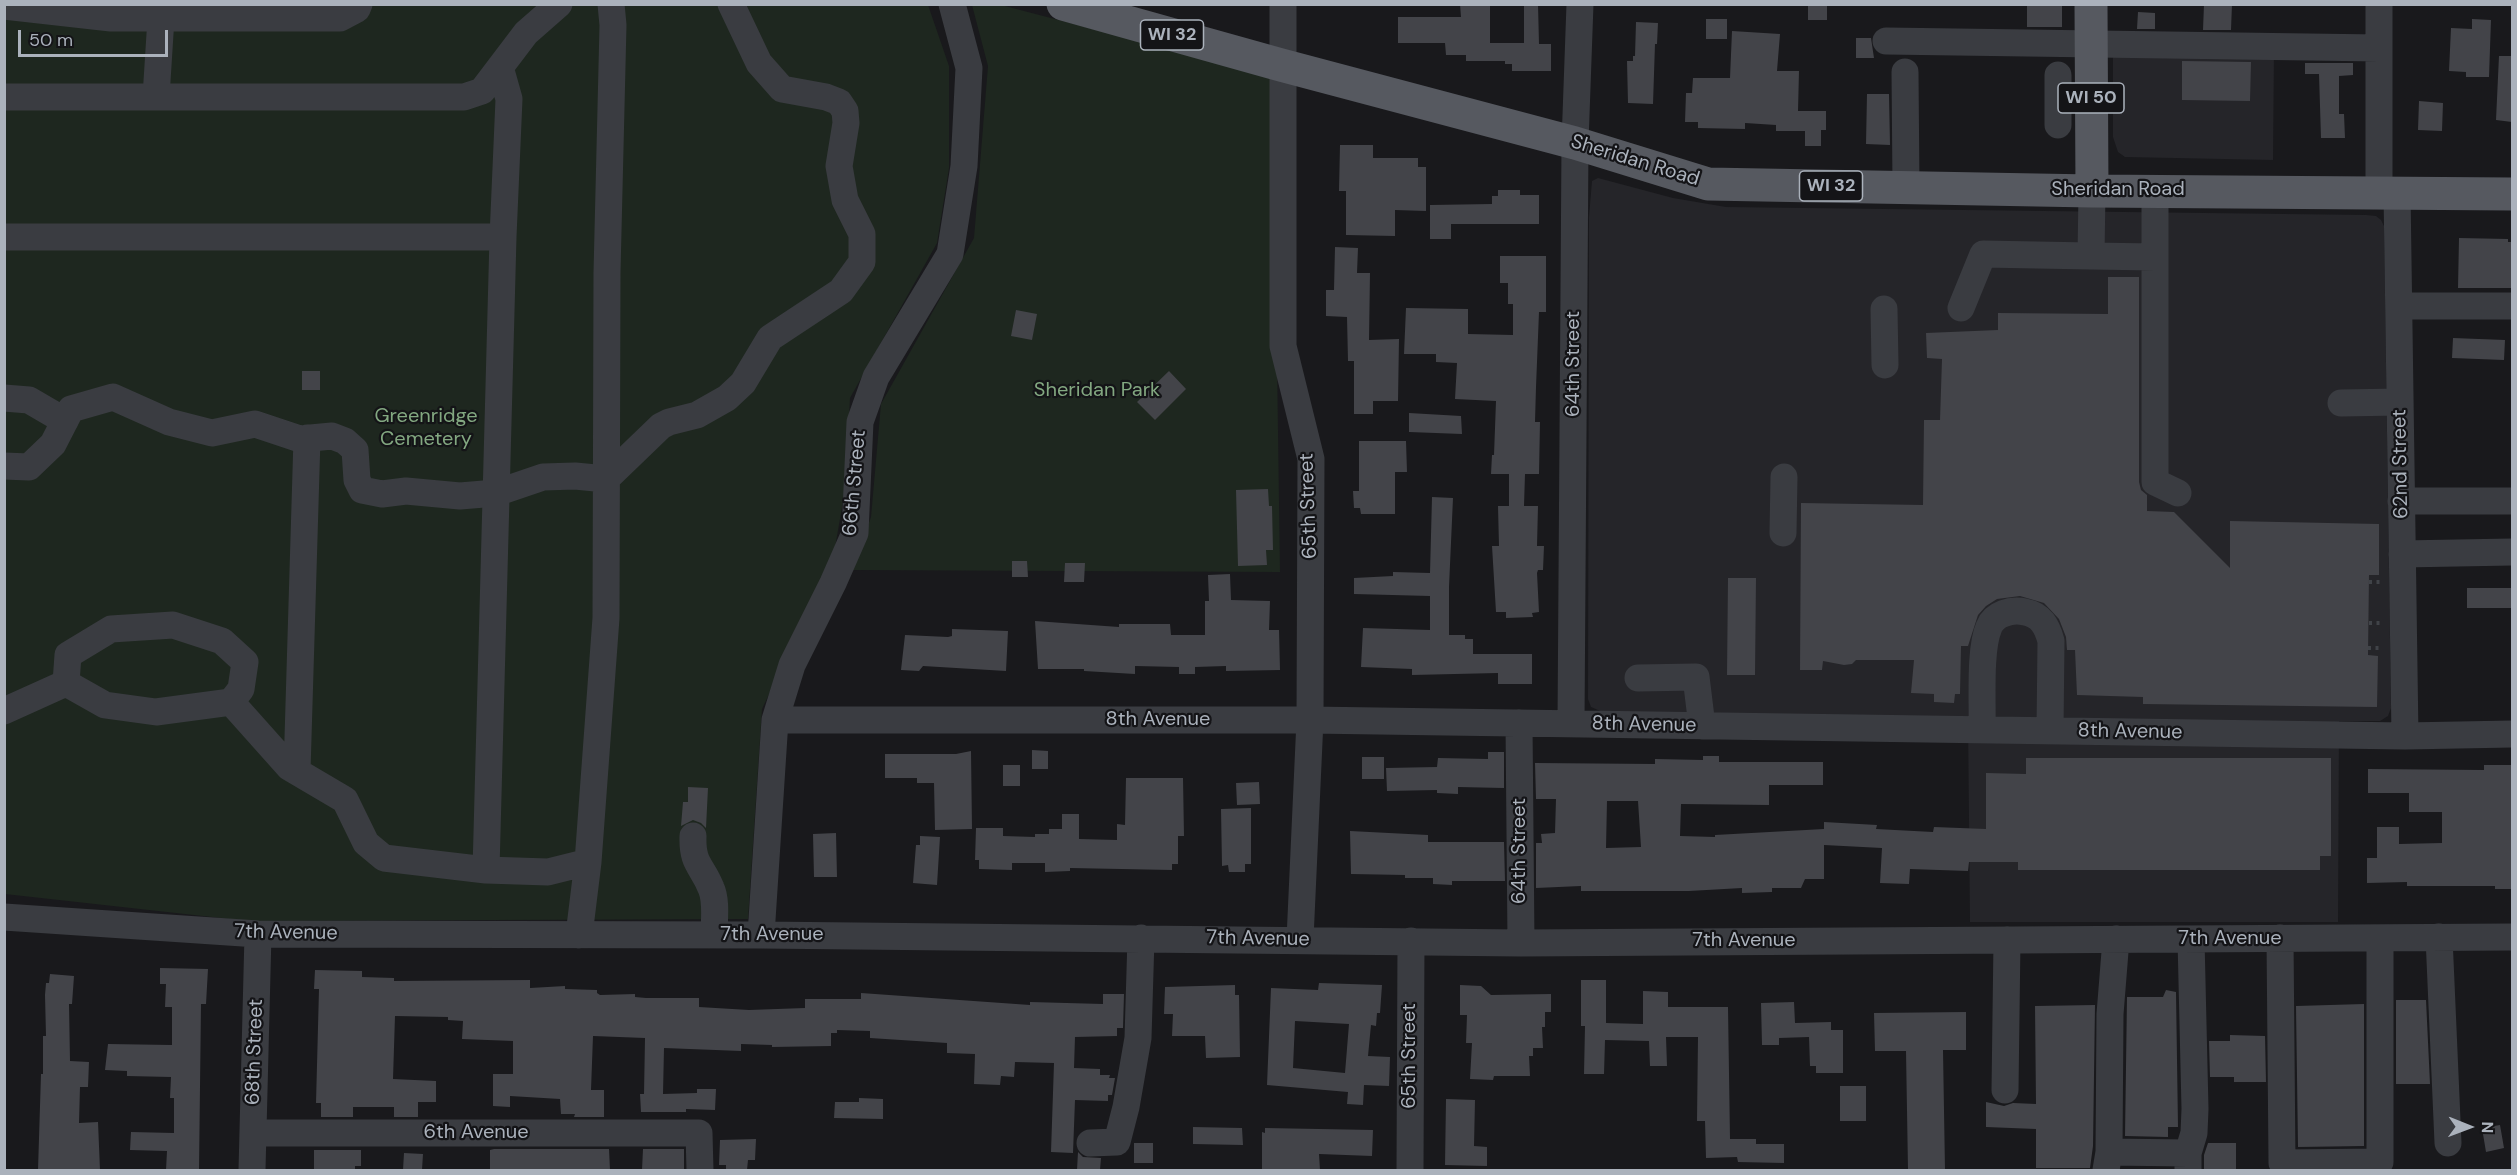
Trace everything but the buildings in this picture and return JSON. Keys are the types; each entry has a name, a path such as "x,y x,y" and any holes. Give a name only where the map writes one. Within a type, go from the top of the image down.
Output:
{"main road":[{"name":"Sheridan Road","path":"1064,4 1281,65 1575,142 1708,184 2092,191 2512,194"},
{"name":"WI 50","path":"2091,4 2092,191"}],"street":[{"path":"4,6 111,18 340,18 357,9 359,4"},
{"path":"4,97 464,97 482,91 526,33 559,4"},
{"path":"579,934 588,862 606,618 607,273 613,25 611,4"},
{"path":"4,466 29,466 53,444 70,409 113,397 169,423 212,433 255,424 300,439 332,436 345,441 355,450 357,480 362,490 382,494 416,491 460,496 496,493 543,477 575,476 606,479 661,426 697,415 727,398 743,383 770,338 841,291 862,262 862,234 845,200 839,166 846,123 845,111 839,102 826,97 782,89 759,63 731,4"},
{"name":"66th Street","path":"761,935 775,720 792,665 855,533 860,422 876,377 950,254 964,166 969,68 952,4"},
{"name":"65th Street","path":"1283,4 1281,65 1282,346 1311,459 1310,720 1300,939"},
{"name":"64th Street","path":"1571,724 1575,142 1580,4"},
{"name":"62nd Street","path":"2379,4 2379,48 2388,192 2399,306 2405,736"},
{"path":"156,97 161,18"},
{"path":"1886,41 2379,48"},
{"path":"486,870 503,237 509,99 500,67"},
{"path":"1905,72 1906,187"},
{"path":"2058,75 2058,125"},
{"path":"2091,256 2092,191"},
{"path":"2155,191 2155,482 2177,481"},
{"path":"4,237 503,237"},
{"path":"1961,308 1983,254 2155,257"},
{"path":"2399,306 2512,306"},
{"path":"1884,309 1885,365"},
{"path":"4,398 28,400 65,421"},
{"path":"2341,402 2400,402"},
{"path":"297,771 307,438"},
{"path":"1783,532 1784,477"},
{"path":"2402,501 2512,501"},
{"path":"2402,554 2512,552"},
{"path":"1982,730 1984,641 1989,624 2001,614 2016,610 2028,612 2040,618 2048,629 2051,641 2050,731"},
{"path":"172,625 222,641 244,662 241,689 231,702 156,712 105,705 66,683 68,655 111,629 172,625"},
{"path":"1638,678 1695,677 1702,726"},
{"path":"4,711 66,683"},
{"path":"231,702 289,767 345,800 366,843 384,858 486,870 548,872 588,862"},
{"name":"8th Avenue","path":"775,720 1310,720 2405,736 2512,734"},
{"name":"64th Street","path":"1519,723 1521,943"},
{"path":"693,836 692,852 711,888 714,935"},
{"name":"7th Avenue","path":"4,917 258,934 761,935 1521,943 2512,937"},
{"name":"68th Street","path":"252,1170 258,934"},
{"path":"2439,937 2448,1143"},
{"path":"1090,1143 1117,1142 1126,1107 1138,1038 1141,938"},
{"path":"2280,938 2282,1163 2380,1162 2380,938"},
{"path":"2116,939 2110,1014 2107,1161 2188,1162 2194,1133 2195,1109 2191,939"},
{"path":"2005,1090 2007,940"},
{"name":"65th Street","path":"1410,1170 1411,941"},
{"name":"6th Avenue","path":"253,1133 699,1133 700,1170"}],"path":[{"path":"2369,582 2385,582"},
{"path":"2369,623 2385,623"},
{"path":"2368,648 2385,648"}],"shaded area":[{"path":"2113,48 2274,50 2273,160 2125,157 2118,152 2113,137"},
{"path":"1598,178 1673,198 1726,207 2366,215 2376,216 2381,220 2384,226 2391,708 2388,716 2380,721 2339,721 2338,922 1970,922 1968,718 1605,713 1591,707 1588,699 1589,217 1592,181"}],"green space":[{"name":"Greenridge Cemetery","path":"5,5 928,5 949,66 949,168 937,243 850,398 845,490 833,559 762,709 748,919 248,921 5,894"},
{"name":"Sheridan Park","path":"972,5 1001,5 1273,76 1280,572 852,570 871,517 881,404 974,238 988,66"}]}
